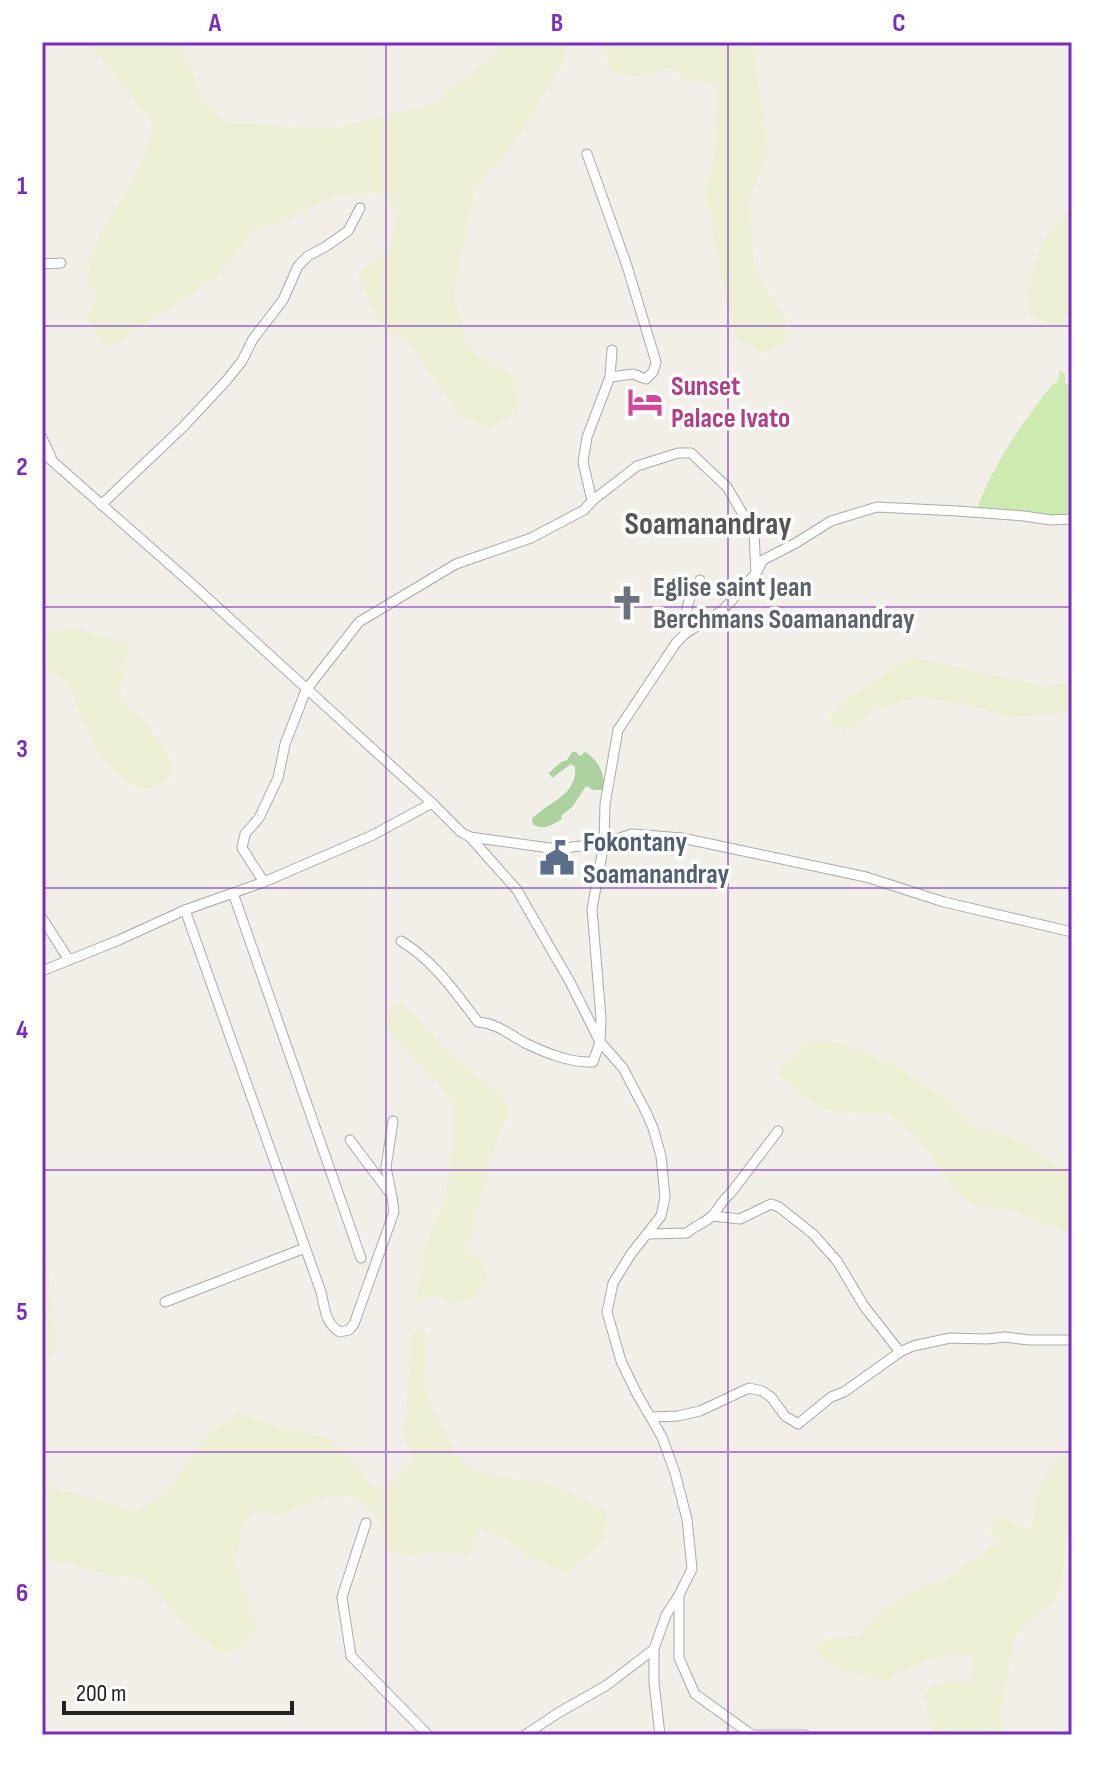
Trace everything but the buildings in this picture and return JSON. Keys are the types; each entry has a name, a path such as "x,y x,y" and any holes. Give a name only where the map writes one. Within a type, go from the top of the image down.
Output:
{"street":[{"path":"587,154 627,266 656,362 653,372 646,379 633,374 610,377"},
{"path":"101,505 226,381 283,300 298,266 308,256 348,231 360,208"},
{"path":"42,264 61,263"},
{"path":"592,501 583,462 587,437 610,377 612,350"},
{"path":"42,438 53,462"},
{"path":"42,452 470,837 517,890 570,982 600,1042 623,1068 646,1112 661,1156 665,1197 661,1216 613,1283 607,1312 621,1361 662,1437 687,1519 692,1569 666,1615 654,1649 660,1735"},
{"path":"264,882 242,848 245,834 259,818 278,778 285,744 306,690 359,622 456,564 531,538 584,510 637,466 678,453 691,453 727,487 754,533 756,573"},
{"path":"401,941 434,966 478,1022 491,1023 525,1042 578,1063 593,1062 600,1042 601,1018 592,909 618,730 676,643 686,633 723,610 756,573 763,560 831,521 877,507 1072,519"},
{"path":"686,633 689,594 700,580"},
{"path":"42,971 185,910 264,882 373,835 432,803"},
{"path":"470,837 557,849 604,843 632,834 682,838 866,877 944,902 1072,932"},
{"path":"233,893 361,1258"},
{"path":"185,910 331,1327 340,1332 349,1330 354,1324 394,1212 386,1167 393,1121"},
{"path":"42,918 69,960"},
{"path":"647,1234 687,1233 712,1216 778,1131"},
{"path":"350,1140 392,1196"},
{"path":"712,1216 740,1219 771,1204 779,1207 813,1234 837,1261 864,1306 900,1352"},
{"path":"165,1302 305,1248"},
{"path":"652,1417 700,1411 749,1388 771,1397 785,1416 798,1424 831,1397 844,1392 913,1346 950,1338 1072,1340"},
{"path":"366,1523 342,1597 351,1656 428,1735"},
{"path":"679,1595 679,1658 695,1694 752,1735 805,1735"},
{"path":"525,1735 607,1685 654,1649"}],"green space":[{"path":"89,42 180,42 201,96 225,123 331,129 434,104 505,42 566,42 565,60 513,146 475,185 454,296 469,349 517,381 518,412 491,429 462,418 409,342 384,330 358,274 391,248 398,210 384,192 338,195 279,223 254,231 217,276 106,350 87,317 98,296 87,283 89,263 100,234 145,155 152,120"},
{"path":"603,42 753,42 767,157 749,198 754,269 786,319 787,342 764,354 736,341 720,275 705,190 715,144 717,94 712,84 681,78 673,67 631,77 610,70"},
{"path":"1072,203 1072,311 1056,327 1029,316 1028,289 1041,244"},
{"path":"1059,371 1065,373 1065,382 1072,391 1072,515 1043,517 976,510 1002,457 1042,397 1059,380"},
{"path":"74,628 129,644 120,699 148,725 173,763 170,779 151,789 127,784 100,757 67,681 42,668 42,633"},
{"path":"911,657 1046,687 1072,681 1072,713 1008,717 963,703 920,697 875,709 844,734 829,720 841,701"},
{"path":"572,752 580,756 585,752 594,759 602,773 604,790 586,786 573,806 561,816 562,819 548,826 533,824 532,819 560,798 571,785 575,767 571,764 552,778 549,773 567,760"},
{"path":"393,1003 414,1015 448,1053 500,1094 511,1111 499,1134 465,1249 482,1262 488,1276 475,1297 451,1303 437,1295 415,1303 426,1242 445,1199 453,1149 453,1102 432,1075 392,1037 386,1020"},
{"path":"805,1042 841,1043 897,1066 948,1099 976,1129 994,1130 1015,1139 1072,1173 1072,1233 1011,1211 976,1205 958,1194 919,1139 888,1114 821,1108 795,1091 777,1071"},
{"path":"42,1244 46,1253 56,1343 42,1375"},
{"path":"420,1328 426,1333 427,1397 451,1445 470,1469 547,1483 608,1513 602,1541 567,1574 531,1559 504,1538 481,1527 468,1554 435,1551 410,1555 384,1550 381,1524 371,1510 353,1497 326,1496 281,1516 254,1510 243,1527 235,1565 257,1631 242,1647 223,1654 195,1635 145,1579 116,1576 42,1558 42,1453 51,1487 140,1512 173,1483 211,1432 239,1412 285,1429 327,1438 342,1448 374,1490 390,1483 414,1459 403,1437 411,1331"},
{"path":"1072,1442 1072,1518 1062,1584 1054,1601 1023,1627 1014,1640 1002,1707 1003,1728 1007,1735 937,1735 933,1732 922,1691 945,1682 971,1682 973,1667 970,1655 931,1658 885,1682 838,1668 819,1656 816,1646 826,1639 859,1635 885,1609 924,1584 939,1583 1001,1541 990,1535 998,1515 1031,1529 1035,1497 1044,1476"}],"place":[{"name":"Sunset Palace Ivato","path":"645,402"},
{"name":"Eglise saint Jean Berchmans Soamanandray","path":"627,603"},
{"name":"Fokontany Soamanandray","path":"557,858"}],"district":[{"name":"Soamanandray","path":"708,524"}]}
